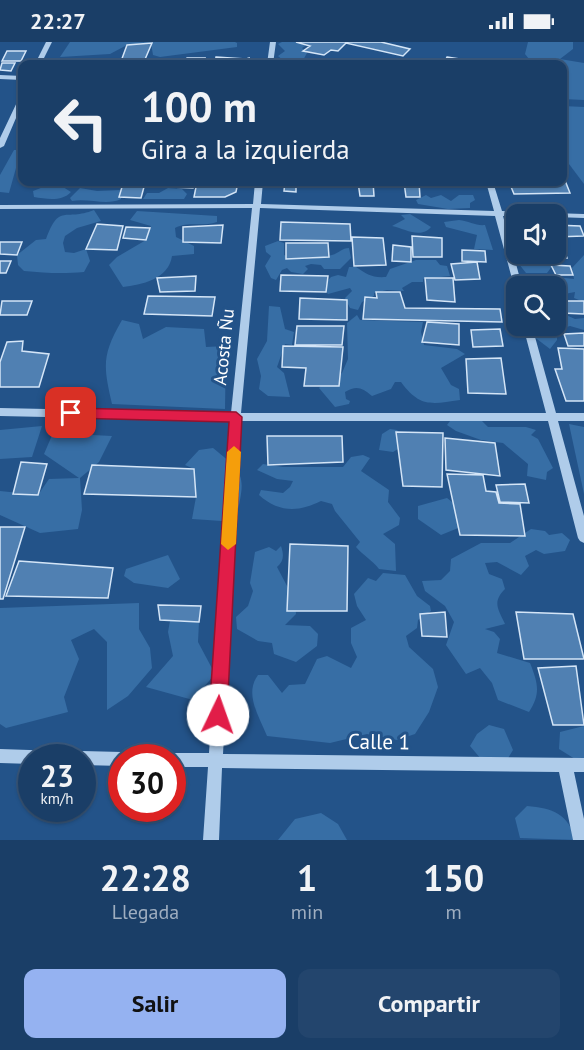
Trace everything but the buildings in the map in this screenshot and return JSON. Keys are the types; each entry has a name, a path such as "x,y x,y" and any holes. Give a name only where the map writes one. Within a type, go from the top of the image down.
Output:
{"street":[{"path":"40,60 49,42"},
{"path":"271,60 273,42"},
{"path":"0,77 18,78"},
{"path":"0,146 18,107"},
{"name":"Acosta Ñu","path":"211,840 236,417 258,186"},
{"path":"491,186 515,276"},
{"path":"0,207 256,206 506,214"},
{"path":"566,215 584,216"},
{"path":"531,336 584,537"},
{"path":"0,412 236,417 584,417"},
{"path":"0,756 18,757"},
{"name":"Calle 1","path":"186,760 584,765"},
{"path":"565,765 581,840"}],"shaded area":[{"path":"70,42 235,42 237,47 160,57 153,55 151,43 127,45 110,54 60,57"},
{"path":"304,42 305,46 302,48 307,53 303,60 283,60 278,56 285,51 278,44"},
{"path":"528,42 573,42 573,49 560,59 566,60 530,60 525,54"},
{"path":"567,60 584,63 584,100 567,99"},
{"path":"567,106 584,107 584,184 567,161"},
{"path":"14,150 18,150 18,167 9,193 0,192 0,175"},
{"path":"46,186 63,187 71,192 59,199 34,197 33,191"},
{"path":"80,188 97,191 121,190 121,199 110,202 72,201 70,198"},
{"path":"168,188 182,189 187,194 184,199 143,199 147,193 159,193"},
{"path":"426,195 431,198 441,195 451,201 459,195 473,195 475,200 470,203 470,208 448,209 418,204 416,200"},
{"path":"94,210 101,221 77,228 65,236 63,243 65,252 74,253 86,249 90,261 84,272 24,271 18,265 17,255 36,240 46,239 59,217"},
{"path":"137,211 217,216 217,222 175,228 176,237 194,246 194,254 172,256 170,264 160,275 138,285 123,287 109,265 117,257 146,240 151,226 130,220"},
{"path":"410,214 431,227 427,231 418,233 392,226 405,219 401,215"},
{"path":"459,220 485,225 493,250 474,249 477,235 446,227 444,222"},
{"path":"278,241 284,243 284,255 290,257 320,258 349,248 351,258 340,269 324,269 321,265 311,264 305,266 308,269 303,274 291,272 287,268 282,270 276,280 271,278 265,266 271,256 266,252 265,246"},
{"path":"584,255 584,302 574,298 575,292 566,294 566,278 574,279 572,268"},
{"path":"416,260 436,260 440,265 447,266 450,276 412,282 402,288 404,291 387,290 374,293 374,296 362,302 358,310 350,308 345,298 352,291 350,288 328,294 322,287 331,277 338,275 346,277 349,267 356,267 373,276 386,277 390,269"},
{"path":"519,264 554,264 547,273 526,273"},
{"path":"269,306 280,307 285,329 294,332 292,345 285,344 277,367 284,373 290,397 268,396 259,389 261,376 257,359 267,341"},
{"path":"357,315 360,320 423,322 421,332 424,345 457,349 465,354 441,368 451,385 459,389 460,400 442,403 427,402 414,396 401,382 395,382 391,389 372,396 359,388 349,390 345,392 346,399 350,401 349,404 335,407 319,388 328,378 342,373 348,359 347,323"},
{"path":"566,315 575,319 584,318 584,330 570,326 566,327"},
{"path":"122,320 139,324 143,339 166,327 204,329 206,347 226,346 225,409 112,404 106,360 111,342"},
{"path":"533,336 557,336 557,340 550,349"},
{"path":"458,419 482,421 488,427 526,427 536,430 531,435 538,439 553,468 547,472 546,480 527,476 528,464 503,443 481,440 456,431 447,425 450,421"},
{"path":"569,424 584,427 584,494"},
{"path":"42,426 32,457 0,459 0,430"},
{"path":"390,429 397,430 402,436 403,446 393,452 379,450 382,434"},
{"path":"53,433 112,436 99,462 80,478 82,510 78,529 40,533 0,515 0,491 38,495 49,479 79,478 44,454"},
{"path":"213,448 231,463 240,476 242,483 237,514 222,521 192,519 196,497 194,469 185,465 199,450"},
{"path":"363,455 370,458 361,471 389,490 388,502 400,518 399,525 383,534 395,544 396,571 379,569 356,547 360,542 332,504 321,501 297,509 289,509 274,505 259,495 261,490 283,493 293,481 277,479 257,470 263,464 283,467 343,467 351,457"},
{"path":"447,498 468,514 468,524 441,535 418,519 418,506"},
{"path":"531,529 545,531 549,535 562,533 570,540 565,551 544,554 536,550 525,556 529,566 521,575 497,562 485,563 489,574 502,579 505,589 497,602 505,624 485,629 494,632 500,639 497,653 530,663 537,694 529,712 498,700 492,683 480,668 466,674 446,645 454,622 445,606 425,591 422,581 441,580 450,571 451,559 481,543 510,543"},
{"path":"281,546 283,558 277,567 295,601 296,614 285,625 310,626 318,634 317,646 296,662 274,654 272,643 258,641 237,629 236,617 248,606 253,591 250,583 255,552 269,547 276,551"},
{"path":"168,555 180,579 168,588 134,583 124,576 126,569"},
{"path":"383,573 405,575 417,596 430,606 431,611 418,620 417,628 406,636 409,647 433,669 438,687 429,712 415,734 397,740 367,734 330,743 267,736 254,705 252,690 258,675 268,675 282,693 289,685 305,684 317,659 327,656 351,668 357,657 351,643 351,628 366,620 357,606 354,594 368,578 376,581"},
{"path":"139,603 139,629 150,648 152,668 128,696 107,710 107,642 94,629 71,640 79,659 64,697 68,712 6,728 0,724 0,608"},
{"path":"170,621 199,622 198,642 215,674 193,700 146,687 173,656 168,632"},
{"path":"489,725 504,729 513,750 507,760 481,759 470,746 477,734"},
{"path":"584,726 584,760 575,759 559,749 560,732"},
{"path":"527,806 544,808 564,818 576,840 520,838 515,818"},
{"path":"321,813 338,824 347,840 278,840 295,819"}],"slow traffic":[{"path":"228,544 234,452"}],"route":[{"path":"71,413 236,417 218,715"}]}
